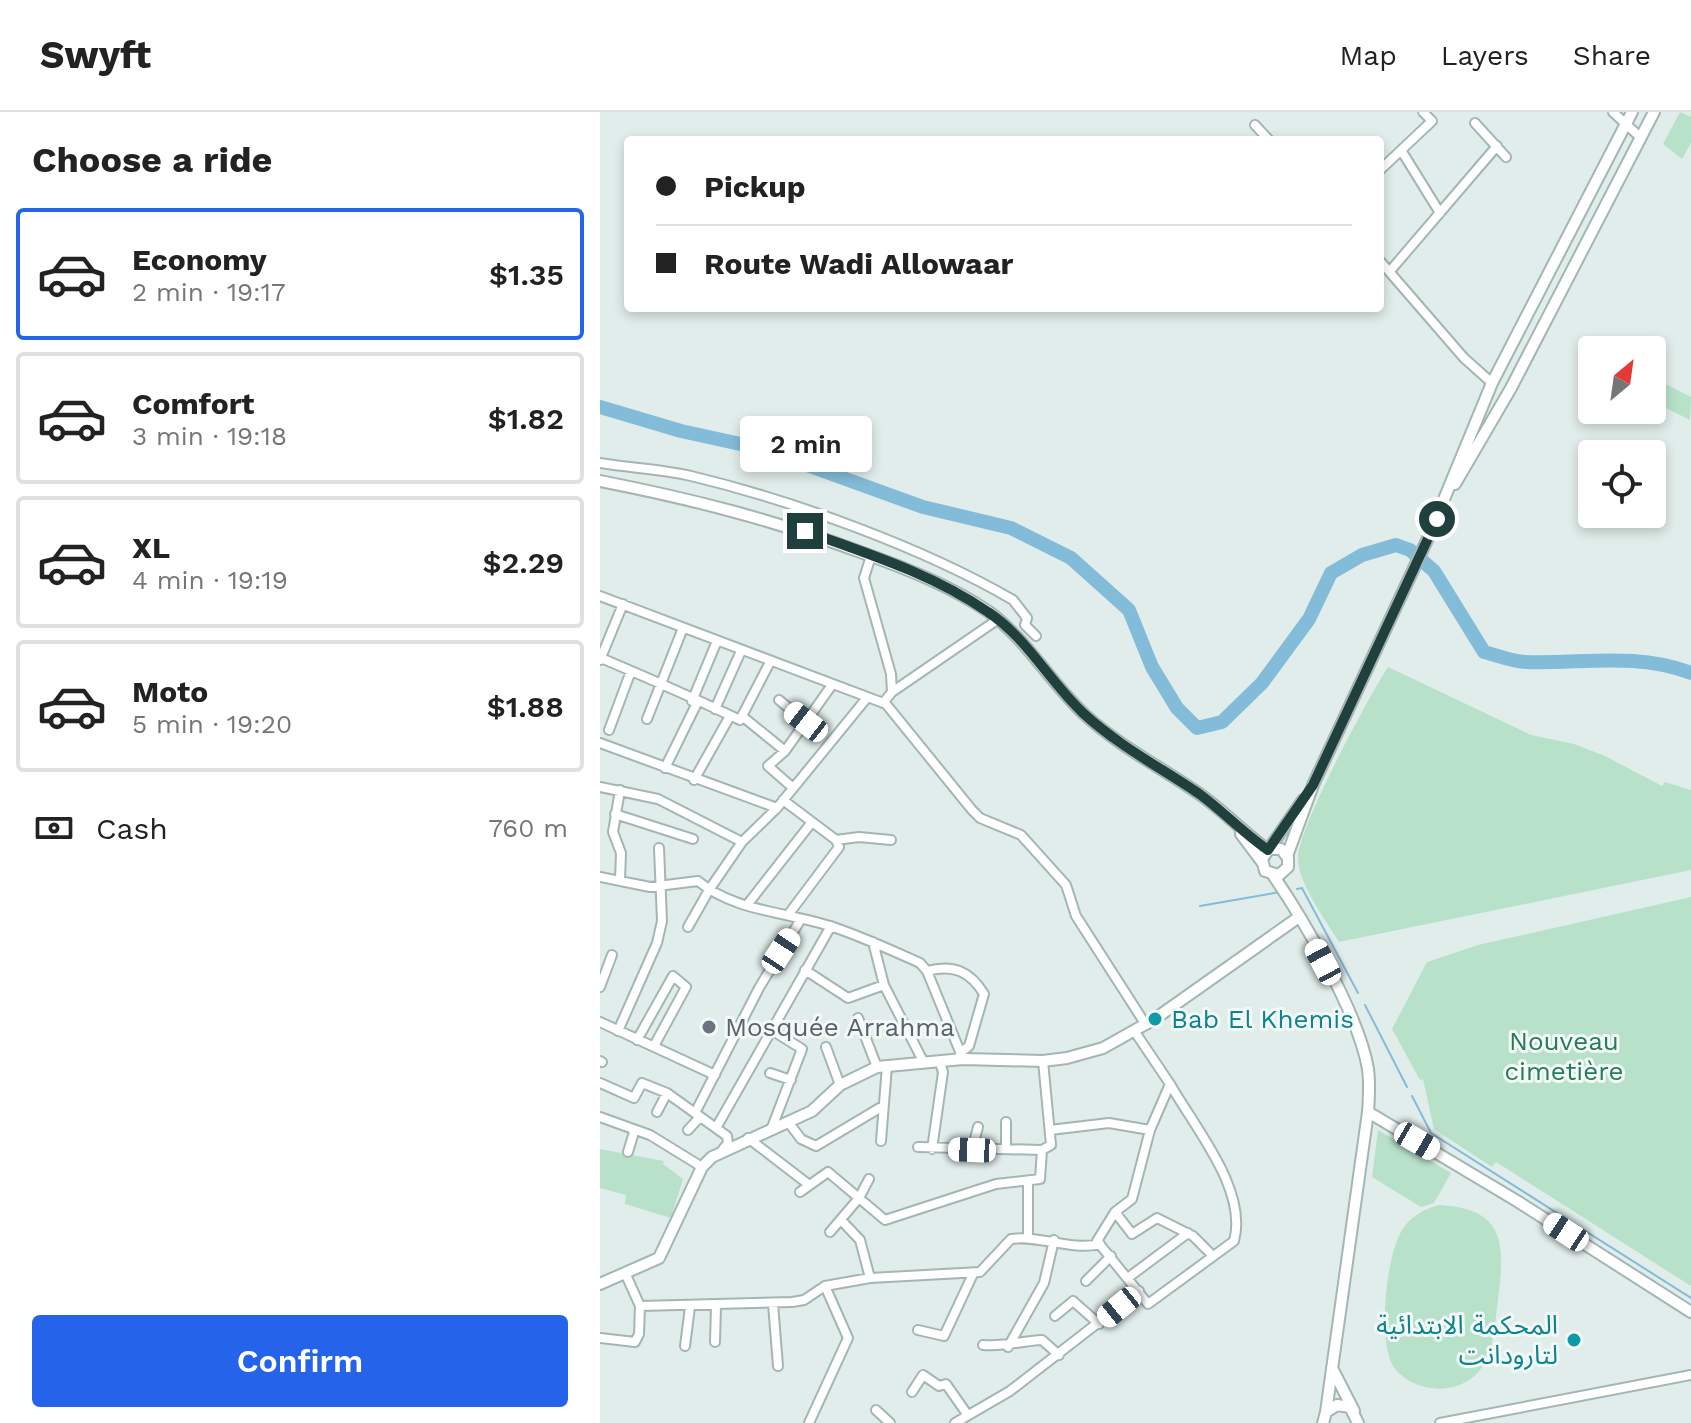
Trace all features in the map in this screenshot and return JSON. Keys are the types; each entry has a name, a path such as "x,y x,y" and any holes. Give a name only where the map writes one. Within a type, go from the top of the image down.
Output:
{"street":[{"path":"1384,166 1432,121 1423,112"},
{"path":"1613,112 1640,137"},
{"path":"1290,900 1287,856 1313,785 1428,538 1492,383 1632,112"},
{"path":"1445,499 1511,388 1654,112"},
{"path":"1475,123 1506,157"},
{"path":"1255,125 1265,136"},
{"path":"1390,271 1497,146"},
{"path":"1401,150 1440,213"},
{"path":"1384,265 1464,358 1492,383"},
{"path":"600,463 691,476 779,502 861,532 1013,600 1027,618 1025,625 1036,636"},
{"path":"600,481 741,511 871,556 953,591 997,620 1059,690 1111,738 1200,795 1235,826 1270,849 1281,849 1287,856"},
{"path":"871,556 864,578 891,674 892,692"},
{"path":"600,596 894,709 910,737 977,815 1021,835 1066,885 1076,916 1152,1021"},
{"path":"623,604 601,659 660,682 740,720 770,662"},
{"path":"883,703 892,692 997,620"},
{"path":"647,719 683,628"},
{"path":"665,768 717,641"},
{"path":"715,709 741,651"},
{"path":"609,730 631,671"},
{"path":"792,787 769,768 785,751 832,685"},
{"path":"688,927 742,842 780,804 866,699"},
{"path":"779,700 806,722"},
{"path":"694,780 730,716"},
{"path":"742,716 785,751"},
{"path":"600,743 694,780 780,804 836,840 839,847 788,915"},
{"path":"1262,862 1313,785"},
{"path":"600,787 666,802 742,842"},
{"path":"620,790 613,832 621,853 620,880"},
{"path":"615,814 693,839"},
{"path":"747,905 812,822"},
{"path":"1235,826 1262,862 1265,871 1273,875 1290,900 1363,1049 1369,1077 1368,1112 1324,1417"},
{"path":"600,829 613,832"},
{"path":"836,840 859,837 891,840"},
{"path":"618,1031 657,943 662,921 658,887 659,848"},
{"path":"1273,875 1286,870"},
{"path":"600,888 602,877 658,887 691,880 747,905 831,926 920,963 927,971 961,1056"},
{"path":"723,1149 812,1111 840,1085 882,1066 940,1063 961,1056 1043,1061 1103,1048 1152,1021 1299,917"},
{"path":"688,1130 759,988 801,919"},
{"path":"716,1128 831,926"},
{"path":"873,942 884,985 924,1063"},
{"path":"600,987 612,955"},
{"path":"927,971 947,966 956,968 984,994 969,1046 961,1056"},
{"path":"805,970 848,998 884,985"},
{"path":"637,1040 673,976 685,982 686,987 654,1046"},
{"path":"858,1018 882,1066 881,1141"},
{"path":"600,1022 715,1075"},
{"path":"770,1029 801,1046 771,1130"},
{"path":"1135,1032 1170,1084 1223,1174 1237,1206 1234,1241 1148,1304 1100,1244 1097,1234 1115,1212 1132,1199 1150,1130 1170,1084"},
{"path":"826,1047 840,1085"},
{"path":"918,1147 1042,1150 1051,1145 1043,1061"},
{"path":"932,1149 943,1072 940,1063"},
{"path":"770,1073 791,1080"},
{"path":"600,1083 634,1098 642,1083 667,1093 727,1136 728,1143 702,1167 659,1258 600,1284"},
{"path":"657,1112 667,1093"},
{"path":"789,1123 801,1139 816,1146 883,1106"},
{"path":"1368,1112 1691,1312"},
{"path":"600,1117 634,1132 650,1135 702,1167"},
{"path":"1006,1122 1006,1149"},
{"path":"1050,1130 1099,1123 1150,1130"},
{"path":"972,1150 978,1127"},
{"path":"628,1152 634,1132"},
{"path":"748,1138 808,1184"},
{"path":"800,1192 828,1172 885,1220 944,1198 996,1184 1040,1179 1042,1150"},
{"path":"830,1232 859,1198 869,1179"},
{"path":"1028,1181 1028,1236"},
{"path":"1115,1212 1132,1234 1156,1218 1188,1233 1213,1256"},
{"path":"841,1220 860,1240 870,1278"},
{"path":"1129,1277 1188,1233"},
{"path":"640,1306 773,1304 804,1300 825,1286 870,1278 973,1274 986,1268 1007,1241 1028,1236 1085,1247 1100,1244"},
{"path":"1008,1347 1044,1283 1054,1240"},
{"path":"1086,1281 1111,1256"},
{"path":"918,1330 944,1336 973,1274"},
{"path":"600,1338 635,1342 639,1334 640,1306 626,1275"},
{"path":"809,1423 848,1338 825,1286"},
{"path":"955,1423 1010,1391 1139,1291"},
{"path":"1055,1316 1073,1301 1099,1324"},
{"path":"773,1304 778,1366"},
{"path":"715,1342 716,1306"},
{"path":"685,1346 690,1307"},
{"path":"983,1345 1008,1347 1022,1341 1042,1340 1059,1355"},
{"path":"1332,1368 1357,1418"},
{"path":"912,1392 923,1375 939,1386 946,1384 967,1414"},
{"path":"1440,1423 1691,1375"},
{"path":"1324,1417 1344,1405 1357,1418"},
{"path":"876,1410 890,1423"}],"green space":[{"path":"1680,112 1691,117 1691,143 1682,159 1663,144"},
{"path":"1666,384 1691,397 1690,420 1666,408"},
{"path":"1388,667 1531,735 1574,744 1605,756 1662,786 1665,782 1691,790 1691,870 1339,942 1308,890 1298,858 1321,793"},
{"name":"Nouveau cimetière","path":"1691,897 1691,1286 1496,1162 1492,1167 1434,1129 1423,1079 1420,1080 1392,1029 1427,962 1478,945"},
{"path":"1378,1130 1451,1173 1434,1203 1421,1207 1372,1177"},
{"path":"600,1149 664,1161 663,1164 683,1179 671,1218 625,1204 626,1195 600,1188"},
{"path":"1439,1205 1477,1213 1489,1222 1500,1246 1501,1262 1494,1332 1488,1357 1476,1375 1466,1382 1441,1389 1416,1384 1395,1369 1389,1357 1385,1320 1388,1276 1398,1239 1411,1219"}],"waterway":[{"path":"600,407 681,431 763,449 923,507 1011,528 1071,558 1129,610 1152,667 1177,708 1197,728 1222,722 1262,683 1309,619 1331,573 1362,555 1396,545 1410,550 1434,571 1484,652 1521,662 1629,661 1691,673"},
{"path":"1297,889 1302,888 1358,993"},
{"path":"1200,906 1280,892"},
{"path":"1365,1005 1407,1087"},
{"path":"1412,1096 1431,1133 1691,1298"}],"place":[{"name":"Bab El Khemis","path":"1155,1019"},
{"name":"Mosquée Arrahma","path":"709,1027"},
{"name":"المحكمة الابتدائية لتارودانت","path":"1574,1340"}],"route":[{"path":"805,531 925,578 990,613 1013,634 1059,690 1111,738 1200,795 1268,850 1272,849 1313,785 1437,519"}]}
